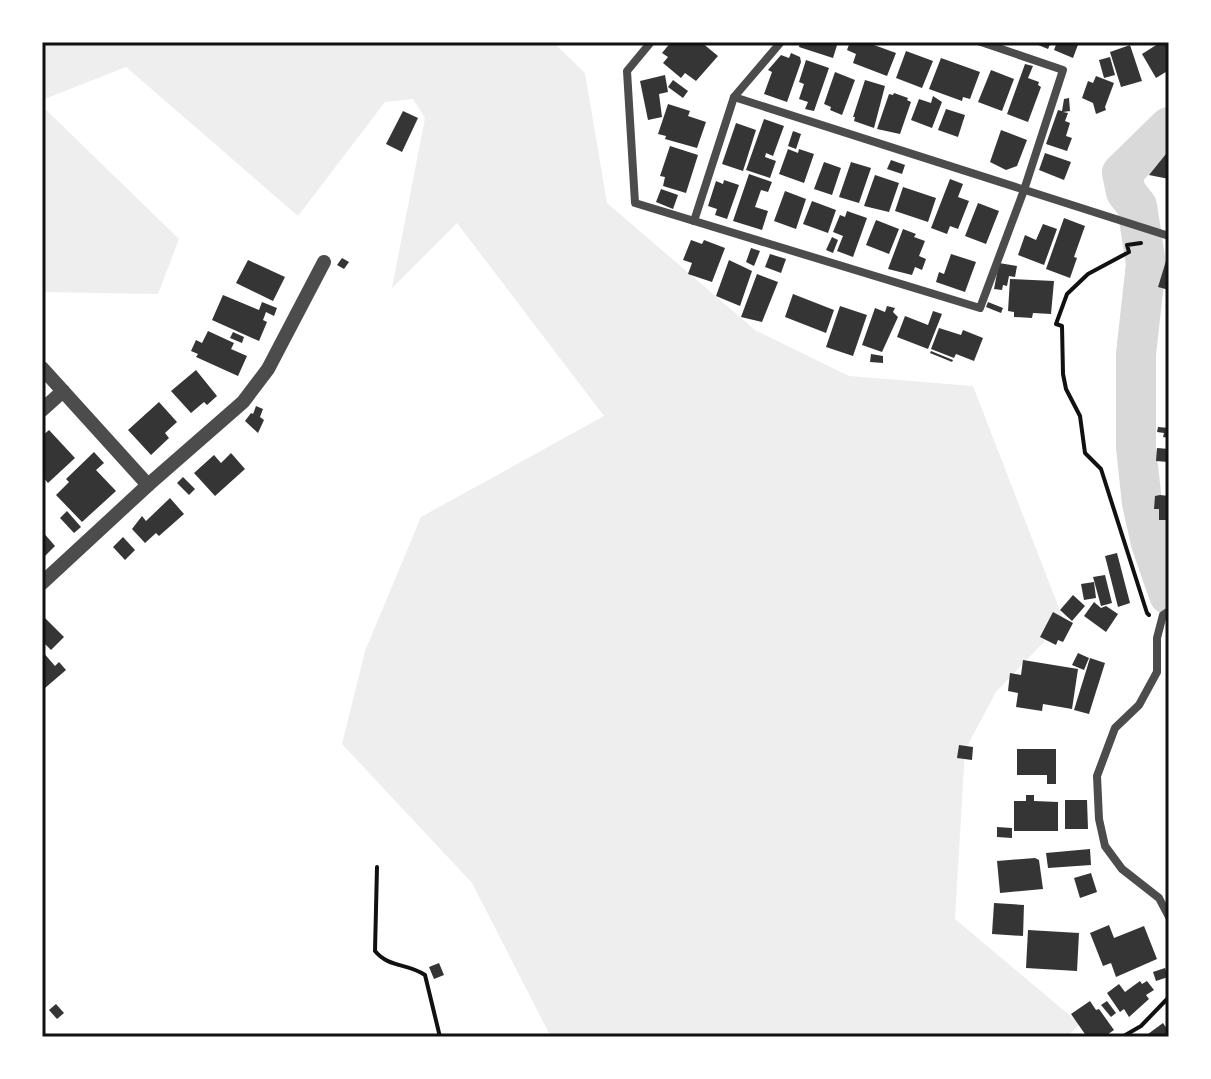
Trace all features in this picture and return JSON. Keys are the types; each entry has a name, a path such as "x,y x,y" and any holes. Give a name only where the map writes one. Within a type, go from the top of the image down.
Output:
{"street":[{"path":"651,42 627,71 635,203 980,308 1024,190 1063,70 981,42"},
{"path":"694,221 734,97 781,42"},
{"path":"734,97 1169,236"},
{"path":"42,583 243,402 268,369 324,262"},
{"path":"42,368 148,485"},
{"path":"42,410 63,391"},
{"path":"1166,613 1157,638 1157,672 1139,705 1115,728 1097,776 1099,819 1105,846 1122,869 1159,898 1169,917"}],"path":[{"path":"1157,232 1155,242 1127,245 1129,252 1088,274 1067,294 1056,324 1062,326 1063,374 1066,389 1080,416 1085,453 1101,469 1147,613 1152,617 1166,613"},
{"path":"377,867 375,951 383,961 413,967 425,975 440,1037"},
{"path":"1122,1037 1141,1026 1169,997"}],"shaded area":[{"path":"42,42 553,42 585,73 607,203 755,330 849,376 973,386 1064,621 996,692 965,750 955,919 1080,1024 1066,1037 551,1037 472,883 342,744 365,651 421,517 604,416 457,223 392,288 425,118 413,99 385,102 298,216 126,67 42,100"},
{"path":"42,106 179,239 158,294 42,292"}],"building":[{"path":"671,42 701,42 718,56 696,81 685,73 681,78 663,63 668,57 662,53"},
{"path":"800,42 838,42 833,58 799,47"},
{"path":"850,42 875,42 874,45 896,53 887,76 853,63 856,54 847,50"},
{"path":"1031,42 1051,42 1048,49"},
{"path":"1057,42 1079,42 1073,58 1054,50"},
{"path":"1161,42 1169,43 1169,70 1156,78 1142,54"},
{"path":"1130,45 1142,81 1121,87 1110,52"},
{"path":"906,51 933,61 922,88 896,78"},
{"path":"791,53 800,57 801,62 787,102 764,94 772,72 768,70 781,55 789,58"},
{"path":"1110,57 1115,75 1104,78 1099,60"},
{"path":"941,58 980,72 970,99 963,97 962,101 929,89"},
{"path":"806,60 829,68 814,111 805,109 808,102 799,99 804,84 799,82"},
{"path":"1025,64 1033,66 1028,78 1039,82 1041,87 1028,122 1007,114"},
{"path":"991,70 1014,79 1002,111 978,102"},
{"path":"835,72 855,80 842,115 824,104"},
{"path":"665,75 668,92 659,94 662,117 648,120 640,81"},
{"path":"1096,76 1114,83 1106,110 1096,114 1093,103 1082,98 1088,81 1093,83"},
{"path":"673,80 688,91 683,98 668,87"},
{"path":"865,80 885,86 874,128 854,121 853,117"},
{"path":"894,93 911,102 900,134 877,129 889,94"},
{"path":"933,96 942,102 932,128 911,120 919,99 931,103"},
{"path":"1069,98 1070,111 1063,112 1068,113 1065,121 1070,123 1066,136 1072,138 1067,151 1046,144 1058,110 1062,111 1064,99"},
{"path":"668,104 690,111 688,116 706,122 697,148 658,134"},
{"path":"946,109 965,115 958,137 938,130"},
{"path":"403,111 418,118 402,152 386,144"},
{"path":"764,119 784,126 773,156 766,153 765,157 776,161 770,178 746,170"},
{"path":"736,123 756,130 743,171 722,164"},
{"path":"1001,130 1027,140 1017,166 1006,170 990,162"},
{"path":"793,131 801,134 796,149 788,146"},
{"path":"670,146 698,155 686,193 663,186 665,177 660,176"},
{"path":"788,149 814,154 804,183 779,174"},
{"path":"1045,153 1071,162 1064,180 1039,170"},
{"path":"1169,154 1169,179 1149,175"},
{"path":"891,160 905,165 902,174 887,169"},
{"path":"824,162 841,168 832,195 814,189"},
{"path":"851,162 871,168 859,203 839,197"},
{"path":"749,174 772,182 768,192 761,190 755,207 768,211 762,230 733,221"},
{"path":"875,175 899,183 889,212 864,206"},
{"path":"950,179 963,184 958,197 969,201 958,229 950,226 947,234 931,228"},
{"path":"724,180 739,185 727,219 715,215 717,209 708,206 716,181 723,184"},
{"path":"903,187 936,198 928,222 895,211"},
{"path":"661,189 678,195 673,209 656,202"},
{"path":"785,191 806,199 796,229 774,221"},
{"path":"812,201 836,210 828,233 803,224"},
{"path":"978,203 999,211 986,244 965,236"},
{"path":"847,211 867,218 853,257 837,251 843,236 833,232 840,215 845,217"},
{"path":"1064,218 1085,226 1070,278 1046,269"},
{"path":"876,220 899,229 889,254 866,245"},
{"path":"1043,224 1057,229 1044,265 1018,255 1025,235 1036,240"},
{"path":"903,229 925,241 919,256 926,259 922,270 915,267 912,275 888,269"},
{"path":"832,237 838,240 833,253 826,250"},
{"path":"691,240 702,244 704,240 725,248 712,282 688,274 692,263 683,260"},
{"path":"751,248 760,251 754,266 746,262"},
{"path":"770,254 786,259 781,273 765,267"},
{"path":"951,254 976,262 965,292 936,282 939,272 944,274"},
{"path":"342,258 349,262 344,269 337,265"},
{"path":"248,260 285,277 273,301 236,283"},
{"path":"729,260 752,271 740,306 716,296"},
{"path":"1166,261 1169,262 1169,290 1158,287"},
{"path":"999,263 1017,266 1015,277 1009,276 1007,286 1003,285 1002,290 994,289"},
{"path":"757,274 778,282 762,322 741,317"},
{"path":"1010,279 1054,281 1051,314 1033,313 1032,318 1014,317 1014,312 1008,311"},
{"path":"793,294 834,310 826,333 785,317"},
{"path":"223,295 259,310 262,302 277,308 274,316 266,312 263,320 267,322 259,341 212,320"},
{"path":"988,302 1003,308 1001,313 986,307"},
{"path":"840,306 867,315 853,356 826,347"},
{"path":"887,306 895,308 893,312 898,317 882,352 862,345 875,308 885,312"},
{"path":"933,311 942,314 928,349 897,337 905,316 928,325"},
{"path":"939,328 961,335 963,330 983,338 974,361 956,354 954,358 931,349"},
{"path":"208,331 234,343 231,349 247,356 238,376 196,357 198,354 191,351 196,340 202,343"},
{"path":"233,332 244,337 242,343 230,338"},
{"path":"931,351 953,360 930,353"},
{"path":"871,354 883,356 883,363 870,362"},
{"path":"196,370 217,396 191,413 171,391"},
{"path":"159,402 177,422 165,433 169,438 151,455 128,430"},
{"path":"256,406 263,409 260,417 264,420 258,433 245,421"},
{"path":"1158,427 1169,428 1169,438 1157,432"},
{"path":"49,430 75,458 48,483 42,476 42,436"},
{"path":"1157,448 1169,449 1169,462 1156,461"},
{"path":"94,452 104,463 96,470 116,491 82,522 56,495 69,482 66,479"},
{"path":"231,453 245,469 215,496 194,473 214,455 221,463"},
{"path":"183,477 195,489 189,495 177,483"},
{"path":"1155,496 1169,496 1169,520 1159,520 1159,509 1154,509"},
{"path":"170,498 184,514 159,536 156,533 145,543 132,529 142,516 146,521"},
{"path":"67,511 81,527 74,533 60,518"},
{"path":"42,531 55,546 42,559"},
{"path":"123,537 135,550 125,560 113,547"},
{"path":"1117,553 1130,603 1118,607 1105,556"},
{"path":"1105,575 1112,603 1101,606 1093,577"},
{"path":"1094,582 1096,598 1084,600 1081,584"},
{"path":"1073,595 1085,606 1072,621 1060,610"},
{"path":"1094,602 1118,614 1106,632 1084,616"},
{"path":"1053,612 1073,623 1063,642 1058,640 1056,645 1040,637"},
{"path":"42,615 64,637 51,650 42,641"},
{"path":"42,651 55,666 59,662 66,670 45,688 42,684"},
{"path":"1078,653 1089,658 1084,670 1072,665"},
{"path":"1090,658 1105,663 1089,714 1074,710"},
{"path":"1023,660 1078,669 1072,709 1043,704 1042,711 1016,707 1018,693 1008,691 1010,673 1021,675"},
{"path":"959,745 973,747 972,760 957,758"},
{"path":"1017,749 1056,749 1056,784 1047,784 1047,775 1017,775"},
{"path":"1026,795 1034,795 1034,801 1058,802 1058,831 1014,831 1014,801 1026,801"},
{"path":"1065,800 1087,800 1088,829 1065,829"},
{"path":"997,827 1012,828 1012,838 997,837"},
{"path":"1090,849 1091,865 1048,868 1046,853"},
{"path":"1039,860 1043,889 1000,893 997,861"},
{"path":"1091,873 1097,892 1080,898 1074,878"},
{"path":"994,903 1024,905 1023,936 992,934"},
{"path":"1109,925 1114,938 1144,926 1157,959 1116,977 1111,963 1103,966 1090,933"},
{"path":"1028,930 1079,933 1077,971 1026,968"},
{"path":"439,963 444,975 434,979 429,967"},
{"path":"1165,968 1168,977 1156,981 1153,972"},
{"path":"1140,981 1142,984 1147,981 1154,990 1146,995 1149,999 1129,1017 1124,1009 1120,1012 1107,993 1119,984 1125,992"},
{"path":"1090,1001 1114,1030 1104,1037 1087,1037 1071,1014"},
{"path":"1107,1001 1116,1013 1111,1017 1101,1005"},
{"path":"56,1004 64,1013 57,1019 49,1010"},
{"path":"1163,1023 1169,1037 1150,1037 1148,1034"}],"waterway":[{"path":"1169,127 1122,173 1126,192 1137,206 1146,264 1136,354 1136,447 1142,503 1151,543 1169,595"}]}
